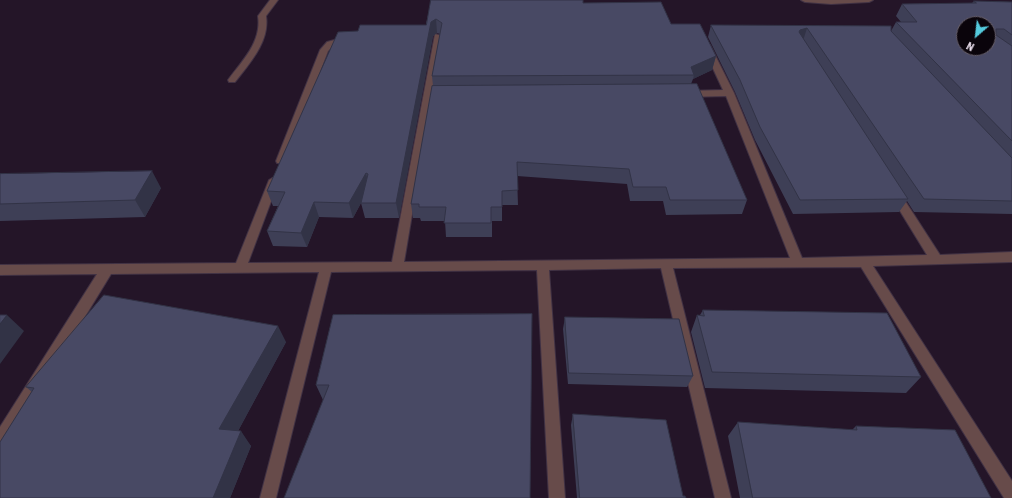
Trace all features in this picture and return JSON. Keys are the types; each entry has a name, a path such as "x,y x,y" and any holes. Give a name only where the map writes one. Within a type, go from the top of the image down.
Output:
{"street":[{"path":"232,80 255,51 264,25 262,16 274,0"},
{"path":"805,0 831,2 869,0"},
{"path":"240,268 324,50 330,44 358,35"},
{"path":"701,35 729,93 798,262"},
{"path":"396,266 432,95 438,36"},
{"path":"673,94 729,93"},
{"path":"890,185 936,259"},
{"path":"0,270 864,262 1012,257"},
{"path":"864,262 1012,496"},
{"path":"666,264 723,498"},
{"path":"543,265 557,498"},
{"path":"268,498 326,267"},
{"path":"0,441 107,269"}],"building":[{"path":"431,0 583,0 583,3 661,2 671,24 700,24 716,56 691,67 694,75 432,76 442,23 436,19 431,22 396,203 361,203 368,174 366,173 349,203 314,202 301,233 267,231 285,192 267,191 338,32 358,31 360,25 426,25"},
{"path":"974,1 1012,2 1012,35 1004,29 996,29 996,16 956,16 956,56 996,56 996,35 1012,46 1012,141 896,22 917,22 902,4 976,3"},
{"path":"711,25 891,26 891,31 1012,158 1012,201 924,199 807,28 800,30 799,32 908,199 800,200 760,127 740,80"},
{"path":"697,84 747,200 670,200 666,187 633,187 629,169 517,162 518,190 502,191 502,207 491,207 491,223 444,223 446,207 419,207 419,204 411,204 432,86"},
{"path":"152,171 135,200 0,204 0,174"},
{"path":"104,295 278,326 219,429 241,431 213,498 0,498 0,442 34,388 26,387"},
{"path":"703,310 887,313 921,377 712,372 697,315 704,316"},
{"path":"532,314 530,498 284,498 329,385 316,385 333,315"},
{"path":"0,315 7,315 0,324"},
{"path":"565,317 679,319 693,376 569,373"},
{"path":"573,414 666,420 683,496 686,498 580,498"},
{"path":"738,422 857,430 856,426 955,430 991,498 753,498"}]}
